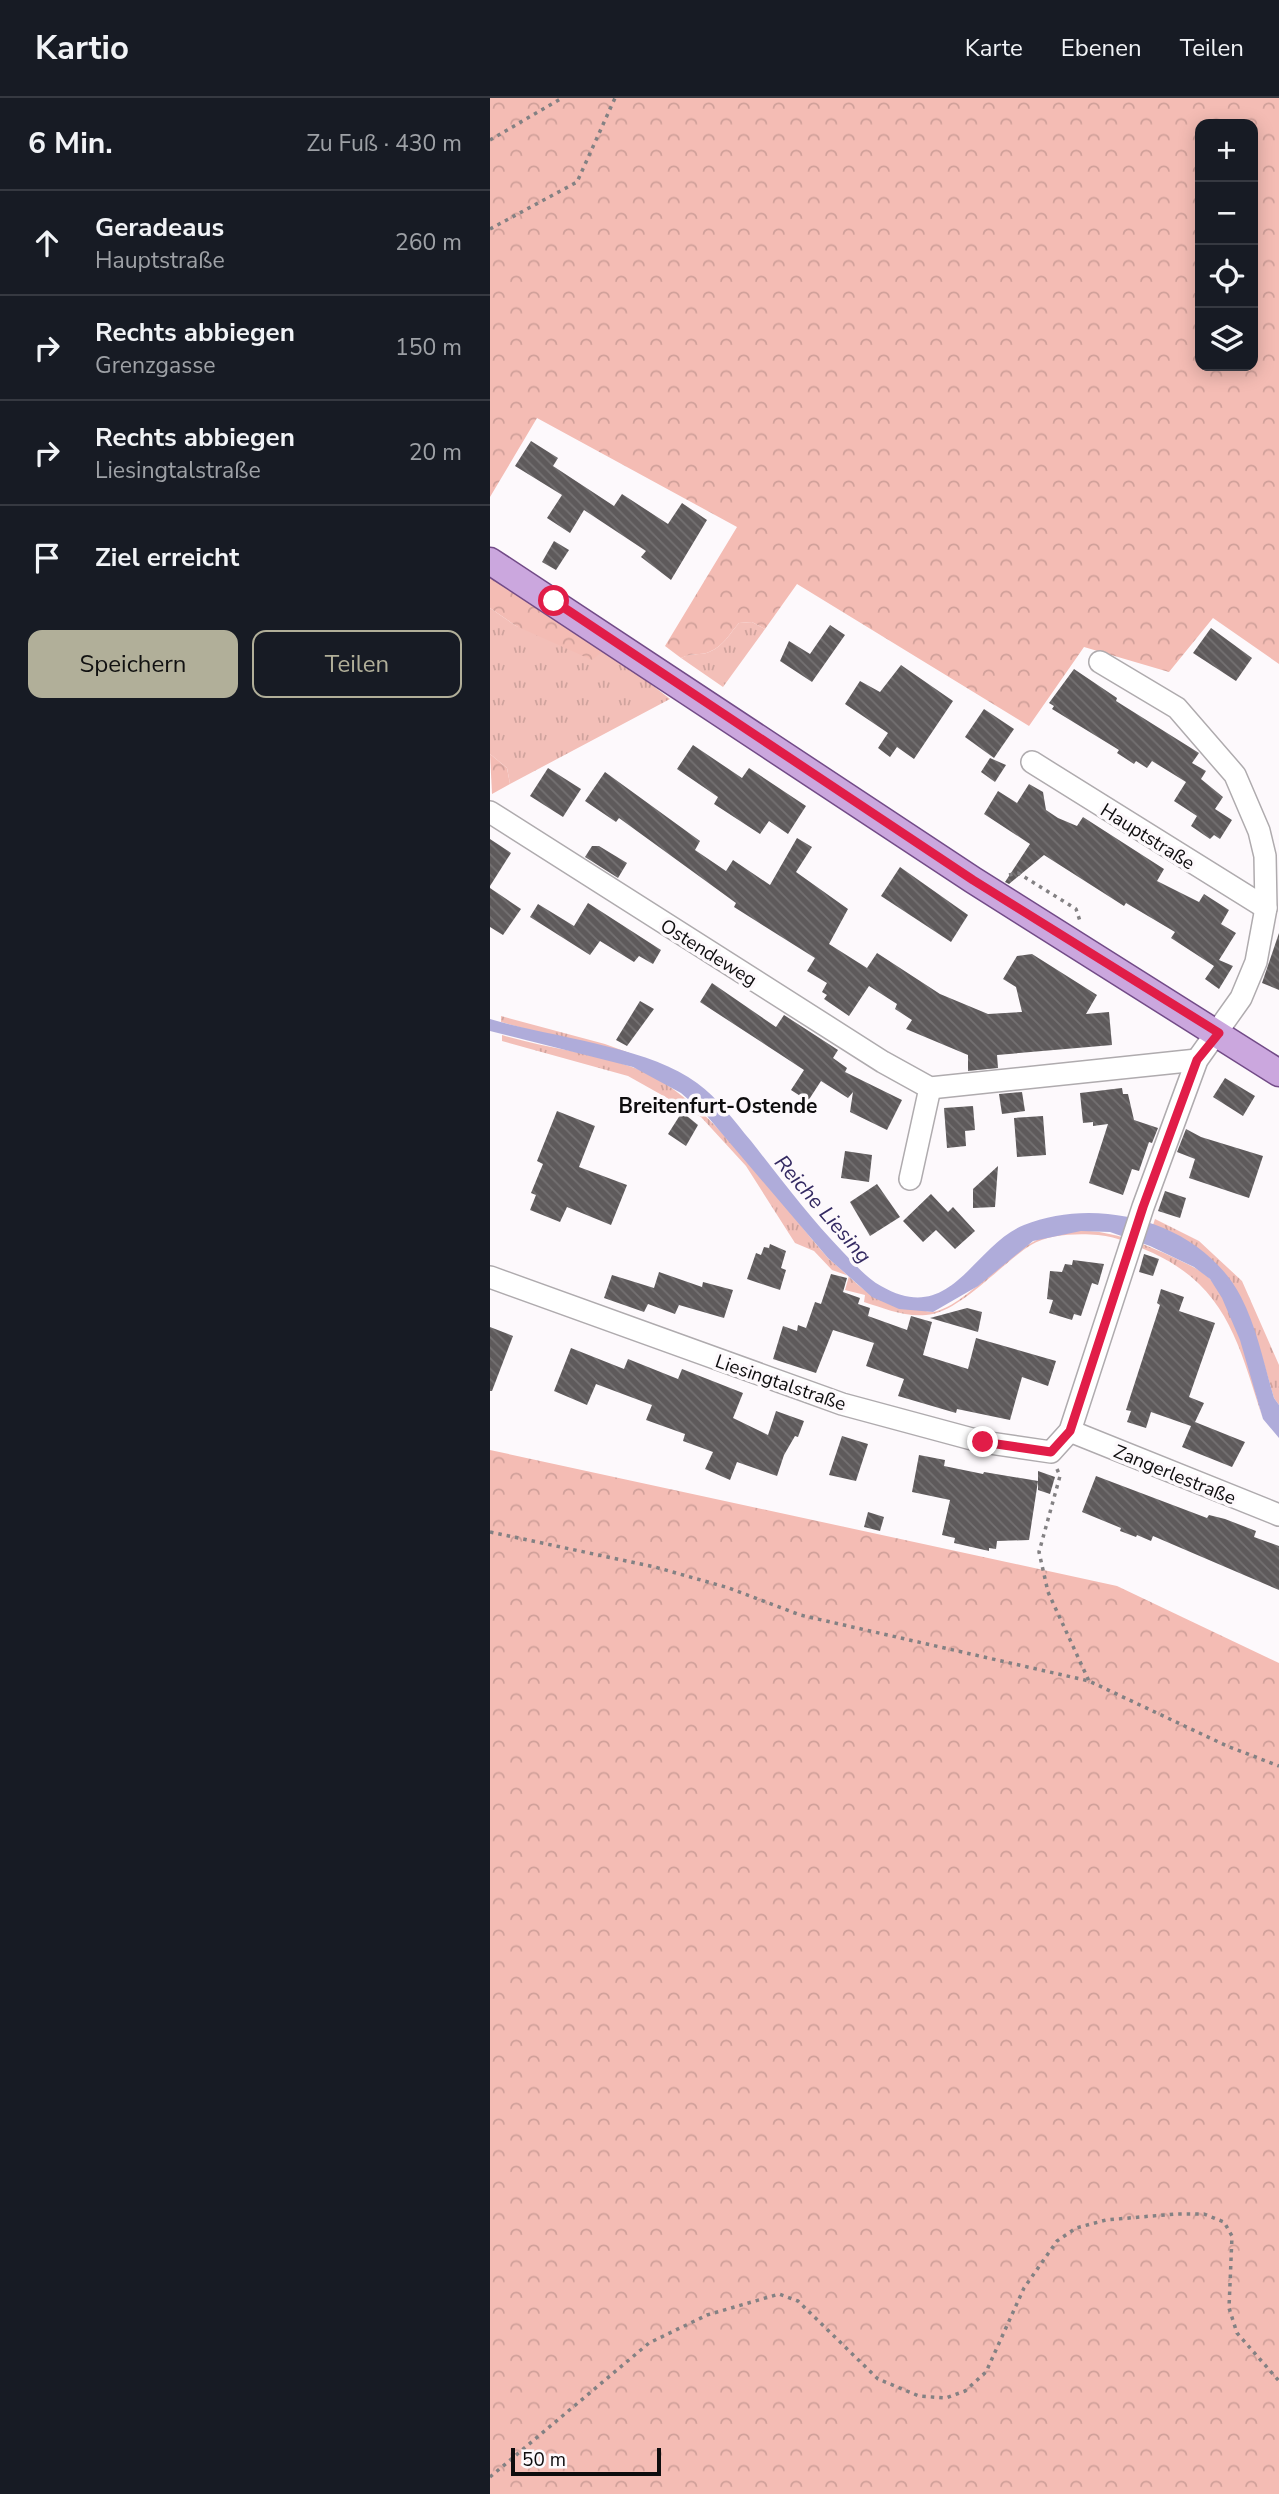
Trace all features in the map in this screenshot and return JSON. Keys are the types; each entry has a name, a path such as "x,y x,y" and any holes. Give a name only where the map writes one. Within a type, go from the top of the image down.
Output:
{"main road":[{"path":"490,561 973,880 1279,1073"}],"street":[{"path":"1051,1452 1070,1431 1143,1207 1197,1060 1219,1033 1241,998 1256,962 1266,908 1265,856 1259,831 1235,775 1177,708 1100,662"},
{"name":"Hauptstraße","path":"1032,762 1266,908"},
{"name":"Ostendeweg","path":"490,812 883,1062 930,1088"},
{"path":"910,1179 930,1088 1197,1060"},
{"name":"Liesingtalstraße","path":"490,1277 842,1404 983,1442 1051,1452"},
{"name":"Zangerlestraße","path":"1070,1431 1279,1516"}],"path":[{"path":"490,139 562,98"},
{"path":"490,229 577,182 615,98"},
{"path":"1051,1452 1060,1476 1039,1552 1048,1592 1089,1681"},
{"path":"490,1532 655,1566 729,1588 800,1615 1089,1681 1227,1746 1279,1766"},
{"path":"490,2477 649,2343 707,2315 779,2294 798,2301 878,2379 919,2396 946,2398 965,2390 986,2372 1024,2288 1058,2241 1076,2228 1106,2220 1204,2214 1224,2222 1232,2236 1229,2308 1237,2333 1279,2381"}],"green space":[{"path":"490,98 1279,98 1279,664 1213,618 1169,672 1084,647 1029,726 797,584 765,629 752,622 739,623 714,649 681,658 665,646 737,527 537,418 490,497"},
{"path":"490,559 606,649 592,660 516,626 490,608"},
{"path":"490,608 516,626 606,649 670,699 510,784 507,768 490,754"},
{"path":"752,622 765,629 723,687 681,658 714,649 739,623"},
{"path":"490,754 507,768 510,784 492,794"},
{"path":"501,1016 605,1044 654,1062 501,1022"},
{"path":"502,1035 616,1062 659,1080 686,1099 712,1123 738,1150 828,1258 848,1276 832,1270 814,1251 795,1243 746,1166 701,1117 628,1076 502,1041"},
{"path":"1155,1219 1199,1241 1242,1281 1279,1365 1279,1405 1274,1398 1248,1316 1237,1294 1206,1256 1153,1225"},
{"path":"1087,1231 1105,1233 1141,1244 1199,1270 1221,1294 1237,1328 1263,1419 1237,1344 1214,1302 1198,1283 1178,1267 1120,1239 1082,1234 1055,1236 1038,1241 966,1297 939,1312 926,1315 902,1313 864,1302 865,1295 845,1290 849,1277 866,1291 885,1301 933,1312 957,1301 1022,1249 1033,1242 1051,1235"},
{"path":"490,1450 1117,1586 1279,1663 1279,2494 490,2494"}],"water":[{"path":"490,1019 626,1051 676,1070 697,1083 725,1110 806,1211 865,1275 881,1286 905,1296 926,1297 944,1290 960,1279 1006,1235 1024,1225 1053,1216 1084,1213 1115,1215 1146,1222 1175,1233 1201,1250 1224,1271 1241,1297 1256,1334 1274,1398 1279,1405 1279,1438 1263,1419 1240,1340 1222,1298 1210,1279 1194,1267 1150,1246 1110,1232 1081,1231 1033,1241 978,1286 933,1312 899,1309 872,1297 828,1258 707,1116 681,1093 633,1067 490,1031"}],"building":[{"path":"531,441 558,458 553,466 614,506 622,494 668,524 682,503 707,520 671,580 641,557 646,551 584,510 570,533 547,518 562,495 515,466"},
{"path":"554,541 569,550 556,570 542,562"},
{"path":"830,625 845,635 812,682 780,661 789,641 810,654"},
{"path":"1211,628 1252,658 1236,681 1193,653"},
{"path":"901,665 953,701 914,759 897,747 890,757 878,748 888,733 845,704 860,681 880,692"},
{"path":"1074,669 1117,698 1116,701 1199,753 1192,763 1206,771 1201,779 1223,797 1215,809 1232,820 1220,839 1214,835 1210,839 1191,826 1197,816 1174,801 1186,782 1152,761 1147,768 1136,761 1134,764 1117,753 1119,750 1052,709 1054,706 1049,703"},
{"path":"984,709 1014,729 994,758 965,737"},
{"path":"693,745 742,778 749,768 806,806 788,834 769,821 760,834 714,804 718,797 677,769"},
{"path":"990,758 1006,765 995,782 981,772"},
{"path":"548,768 581,789 563,817 530,796"},
{"path":"605,772 700,841 695,850 726,871 733,860 770,885 797,838 812,847 796,872 848,909 829,944 867,968 877,953 940,994 988,1014 1022,1012 1016,987 1003,979 1017,956 1032,954 1097,995 1086,1014 1109,1012 1112,1045 997,1055 998,1068 968,1071 968,1055 906,1029 912,1020 895,1009 897,1004 869,986 849,1016 824,999 827,995 822,992 827,983 807,971 815,958 734,907 736,903 619,818 616,822 585,801"},
{"path":"1029,784 1043,792 1046,810 1058,818 1077,826 1083,817 1164,869 1157,881 1199,902 1204,894 1229,910 1221,924 1236,933 1219,960 1233,966 1219,989 1205,979 1214,966 1171,938 1175,932 1126,903 1124,906 1044,855 1009,884 1005,882 1030,844 984,814 998,791 1017,803"},
{"path":"490,839 511,853 490,886"},
{"path":"592,846 599,846 627,863 618,878 585,857"},
{"path":"900,867 968,915 951,942 881,896"},
{"path":"490,888 521,909 503,935 490,927"},
{"path":"588,903 661,950 653,964 639,956 634,962 600,941 590,955 530,917 538,904 574,926"},
{"path":"1279,933 1279,990 1262,983"},
{"path":"712,983 776,1027 784,1015 838,1050 833,1058 847,1068 845,1072 902,1100 887,1130 850,1112 853,1092 848,1098 821,1081 808,1101 791,1090 804,1070 700,1002"},
{"path":"640,1001 654,1009 627,1046 616,1040"},
{"path":"1225,1078 1255,1096 1243,1116 1213,1097"},
{"path":"1122,1088 1123,1094 1128,1094 1134,1120 1158,1128 1152,1143 1149,1142 1139,1171 1132,1169 1123,1195 1089,1183 1108,1124 1093,1126 1093,1122 1083,1123 1080,1093"},
{"path":"1022,1092 1025,1111 1002,1114 999,1094"},
{"path":"973,1106 975,1130 965,1131 966,1146 947,1148 944,1108"},
{"path":"557,1111 595,1126 579,1167 627,1185 611,1225 567,1207 560,1222 530,1210 536,1195 531,1193 543,1164 537,1161"},
{"path":"682,1112 698,1125 686,1146 668,1134"},
{"path":"1043,1116 1046,1155 1017,1157 1014,1118"},
{"path":"1186,1129 1201,1137 1263,1156 1249,1198 1189,1178 1195,1159 1177,1152"},
{"path":"845,1151 872,1155 869,1182 841,1178"},
{"path":"998,1166 995,1207 973,1208 973,1189"},
{"path":"877,1184 900,1217 870,1236 850,1202"},
{"path":"1165,1191 1186,1198 1180,1218 1158,1211"},
{"path":"931,1194 948,1212 953,1207 975,1231 955,1249 936,1230 923,1242 903,1221"},
{"path":"770,1244 786,1251 781,1268 786,1270 780,1290 747,1279 756,1253 761,1255 764,1247 769,1248"},
{"path":"1144,1254 1159,1259 1153,1276 1139,1272"},
{"path":"1073,1260 1104,1264 1098,1285 1092,1283 1081,1316 1074,1314 1072,1320 1049,1313 1053,1300 1047,1299 1050,1271 1062,1272 1065,1264 1072,1265"},
{"path":"659,1272 702,1287 703,1282 733,1290 724,1318 679,1305 675,1314 648,1304 644,1312 604,1298 612,1275 654,1288"},
{"path":"831,1274 847,1278 843,1292 860,1298 858,1304 870,1308 868,1316 907,1330 911,1316 932,1322 923,1355 968,1369 976,1338 1056,1361 1048,1386 1022,1377 1010,1420 957,1409 956,1413 898,1396 904,1379 866,1366 874,1343 833,1330 816,1373 773,1359 783,1326 797,1331 798,1325 806,1328 815,1302 821,1304"},
{"path":"1161,1289 1184,1297 1179,1311 1215,1323 1189,1397 1204,1403 1195,1422 1245,1442 1232,1467 1182,1447 1191,1426 1151,1412 1146,1428 1127,1422 1131,1411 1126,1410 1160,1305 1157,1303"},
{"path":"967,1308 982,1312 978,1332 930,1318"},
{"path":"490,1327 513,1336 492,1391 490,1391"},
{"path":"571,1348 624,1369 628,1359 678,1379 682,1369 743,1393 733,1418 768,1435 776,1411 804,1421 798,1437 795,1436 784,1455 777,1476 737,1462 730,1480 705,1469 713,1452 683,1441 685,1434 646,1420 652,1405 596,1384 587,1405 554,1391"},
{"path":"842,1436 868,1444 856,1481 829,1475"},
{"path":"919,1455 945,1460 944,1466 1038,1481 1029,1540 997,1541 996,1549 989,1548 989,1551 954,1543 955,1538 942,1535 950,1500 912,1492"},
{"path":"1038,1471 1055,1477 1050,1494 1038,1490"},
{"path":"1096,1476 1207,1518 1209,1515 1225,1519 1256,1531 1254,1537 1279,1546 1279,1590 1153,1536 1151,1541 1137,1535 1136,1537 1082,1512"},
{"path":"868,1512 884,1517 880,1531 864,1527"}],"district":[{"name":"Breitenfurt-Ostende","path":"718,1106"}],"route":[{"path":"554,601 973,880 1219,1033 1197,1060 1143,1207 1070,1431 1062,1444 1051,1452 1015,1449 983,1442"}],"water label":[{"name":"Reiche Liesing","path":"823,1209"}]}
